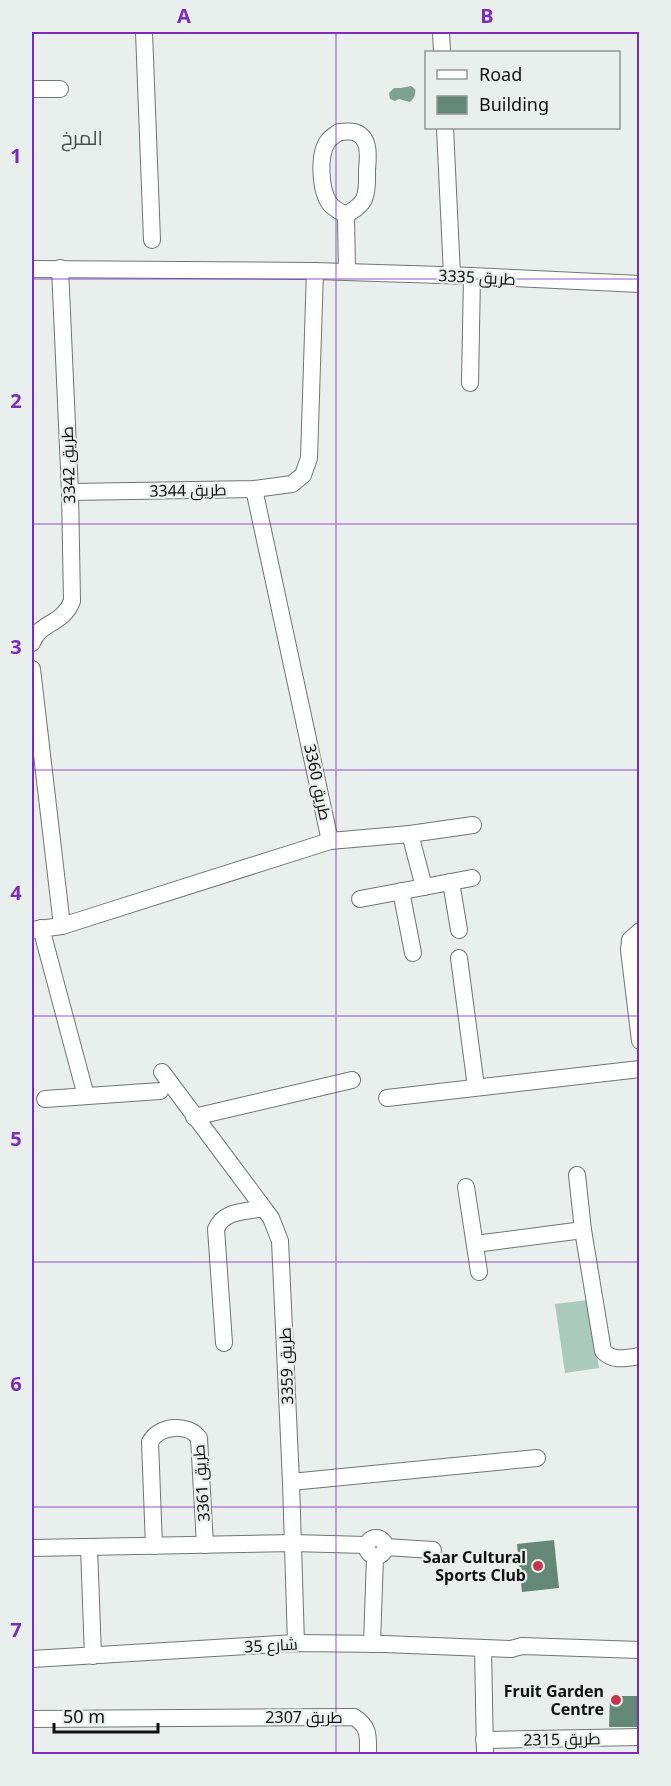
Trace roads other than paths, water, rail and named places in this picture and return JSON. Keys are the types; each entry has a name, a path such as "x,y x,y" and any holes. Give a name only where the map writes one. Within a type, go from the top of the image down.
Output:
{"street":[{"path":"144,32 152,240"},
{"path":"441,32 442,51"},
{"path":"32,89 60,89"},
{"path":"445,129 452,275"},
{"path":"339,132 354,132 363,138 367,145 367,189 364,200 346,215 331,206 325,195 321,172 322,151 329,138 339,132"},
{"path":"346,215 347,272"},
{"name":"طريق 3342","path":"32,643 34,635 62,617 69,610 72,601 70,492 60,268"},
{"name":"طريق 3335","path":"32,269 315,271 639,284"},
{"name":"طريق 3344","path":"70,492 254,489 292,484 303,475 309,458 315,271"},
{"path":"470,383 472,276"},
{"name":"طريق 3360","path":"36,929 62,926 330,841 254,489"},
{"path":"32,669 62,926"},
{"path":"330,841 410,834 473,825"},
{"path":"410,834 424,887"},
{"path":"360,899 472,878"},
{"path":"451,882 459,930"},
{"path":"400,891 413,953"},
{"path":"36,929 86,1096"},
{"path":"639,931 630,940 629,950 639,1041"},
{"path":"459,958 476,1087"},
{"path":"387,1098 639,1069"},
{"name":"طريق 3359","path":"162,1072 271,1218 276,1229 281,1252 296,1643"},
{"path":"194,1117 351,1080"},
{"path":"45,1099 160,1091"},
{"path":"577,1175 583,1230 603,1351 614,1358 639,1356"},
{"path":"466,1187 479,1272"},
{"path":"224,1344 216,1228 219,1220 226,1215 263,1208"},
{"path":"475,1244 583,1230"},
{"name":"طريق 3361","path":"154,1546 150,1442 153,1435 159,1431 181,1429 195,1432 199,1438 205,1545"},
{"path":"291,1482 537,1458"},
{"name":"طريق 3361","path":"32,1548 293,1544 433,1550"},
{"path":"89,1547 93,1656"},
{"path":"372,1644 376,1549"},
{"name":"شارع 35","path":"32,1659 296,1643 639,1650"},
{"path":"483,1648 484,1747"},
{"name":"شارع 35","path":"512,1649 516,1653 528,1656 639,1659"},
{"name":"طريق 2307","path":"32,1719 354,1717 362,1722 368,1731 368,1755"},
{"name":"طريق 2315","path":"484,1747 639,1737"}],"place":[{"name":"Saar Cultural Sports Club","path":"538,1566"},
{"name":"Fruit Garden Centre","path":"616,1700"}],"district":[{"name":"المرخ","path":"82,138"}]}
